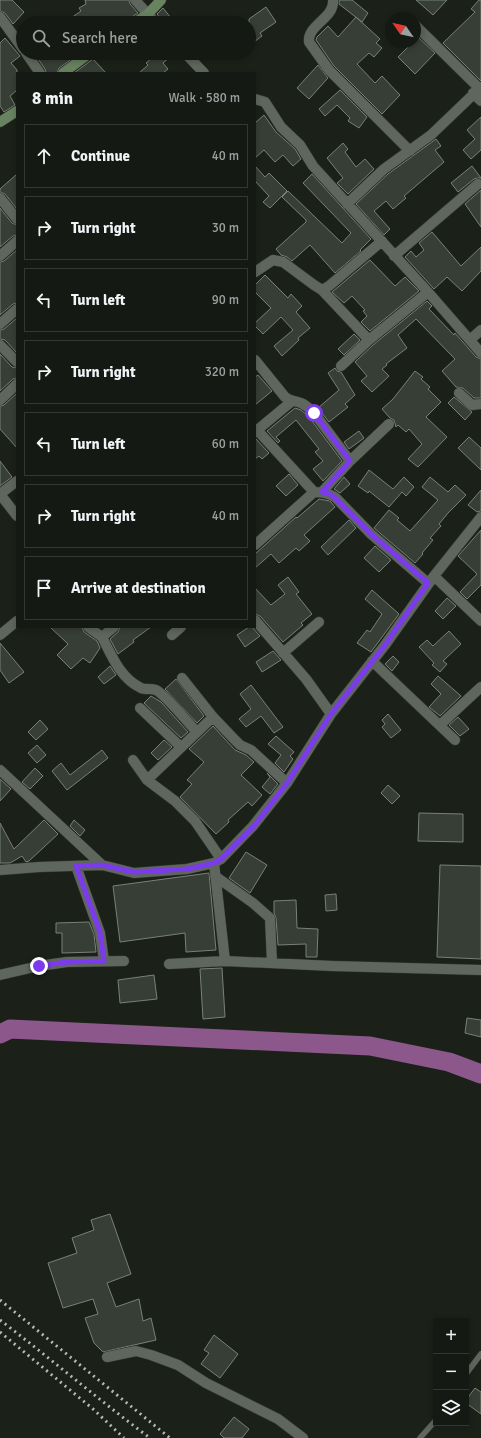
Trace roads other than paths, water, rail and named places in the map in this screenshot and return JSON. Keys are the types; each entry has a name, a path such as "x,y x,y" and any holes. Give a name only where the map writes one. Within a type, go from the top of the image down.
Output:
{"main road":[{"path":"145,16 161,0"},
{"path":"64,72 81,60"},
{"path":"0,122 16,112"}],"street":[{"path":"134,0 148,14"},
{"path":"333,0 332,8 328,15 308,37 309,42 329,70 410,151"},
{"path":"0,17 16,39"},
{"path":"421,31 478,89 481,101"},
{"path":"31,60 39,72"},
{"path":"192,60 203,72"},
{"path":"347,204 384,170 431,135 478,89"},
{"path":"256,98 265,102 280,127 300,146 313,166 428,292 481,353"},
{"path":"394,256 478,184"},
{"path":"0,198 16,218"},
{"path":"322,290 329,286 382,241"},
{"path":"0,256 16,242"},
{"path":"256,271 273,260 283,262 322,290 369,340"},
{"path":"341,366 369,340 428,292"},
{"path":"0,324 16,311"},
{"path":"470,340 481,330"},
{"path":"0,345 16,361"},
{"path":"256,361 285,397 291,402"},
{"path":"0,400 16,385"},
{"path":"459,393 472,405 481,404"},
{"path":"350,461 308,407 300,402 291,402 256,431 318,492 328,493 334,497 371,534 480,617"},
{"path":"256,544 318,492 389,424"},
{"path":"16,482 0,494 16,515"},
{"path":"0,870 102,865 134,872 187,869 217,861 254,826 287,783 331,714 385,645 431,580 481,516"},
{"path":"256,621 306,679 331,714"},
{"path":"0,635 16,622"},
{"path":"283,653 319,622"},
{"path":"89,628 102,637 119,671 130,681 142,688 155,690 165,698 197,732"},
{"path":"102,637 113,628"},
{"path":"172,634 180,628"},
{"path":"372,661 455,740"},
{"path":"182,678 213,717 240,745 251,750 287,783"},
{"path":"440,725 481,687"},
{"path":"140,708 181,747"},
{"path":"147,780 213,717"},
{"path":"133,760 147,780 195,820 217,861 215,876 225,961"},
{"path":"0,770 102,865"},
{"path":"76,866 100,932 104,961"},
{"path":"215,876 253,903 270,918 272,963"},
{"path":"0,975 39,966 67,962 124,961"},
{"path":"169,964 225,961 332,966 481,970"},
{"path":"107,1357 136,1351 178,1365 206,1383 278,1418 304,1438"}],"lane":[{"path":"469,1370 481,1354"},
{"path":"420,1438 433,1423"}],"waterway":[{"path":"0,1034 10,1029 370,1046 449,1062 481,1074"}],"railway":[{"path":"0,1300 170,1438"},
{"path":"0,1320 150,1438"},
{"path":"0,1332 93,1409 124,1438"}]}
